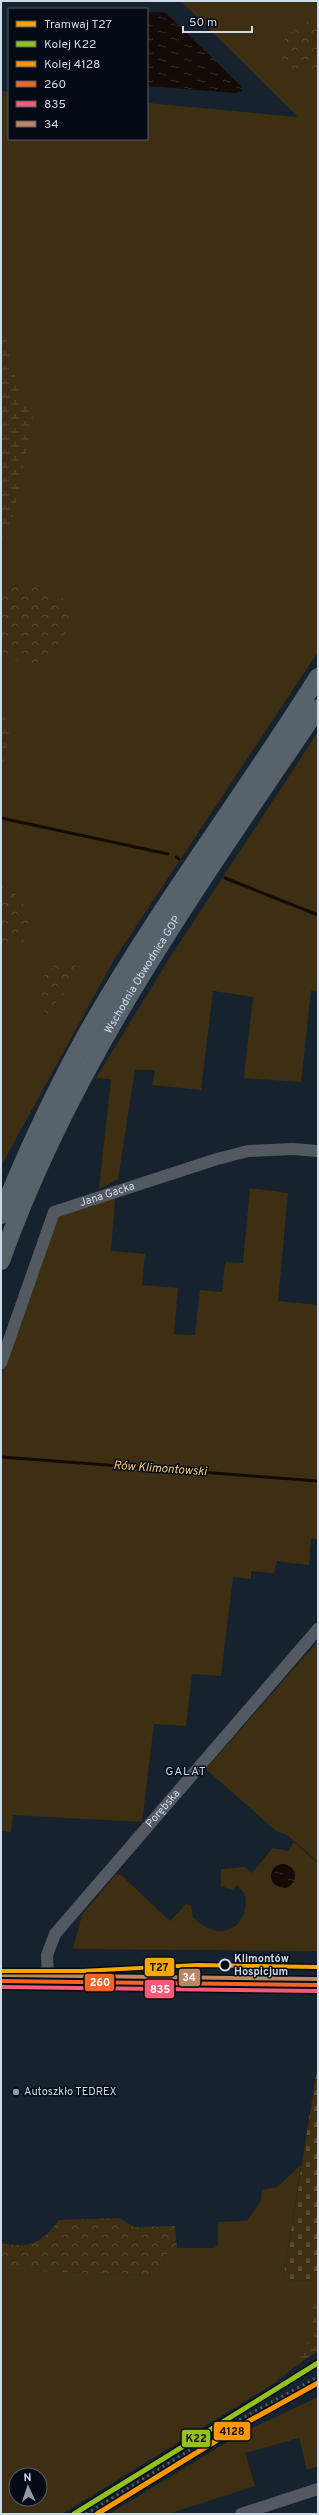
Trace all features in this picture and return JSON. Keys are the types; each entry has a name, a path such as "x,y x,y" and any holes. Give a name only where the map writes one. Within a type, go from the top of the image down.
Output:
{"highway":[{"name":"Wschodnia Obwodnica GOP","path":"1,1215 30,1145 94,1021 178,887 318,677"},
{"name":"Wschodnia Obwodnica GOP","path":"1,1261 36,1171 69,1101 100,1044 142,973 318,708"}],"street":[{"name":"Jana Gacka","path":"1,1363 54,1212 209,1161 248,1152 293,1149 318,1151"},
{"name":"Porębska","path":"48,1981 47,1955 55,1934 318,1629"},
{"path":"1,1981 318,1985"},
{"path":"241,2514 318,2490"}],"green space":[{"path":"181,1 318,1 318,652 115,958 1,1166 1,91 8,92 8,140 148,140 148,103 298,117"},
{"path":"318,14 318,74 299,74 282,59 285,37"},
{"path":"4,333 21,399 34,413 12,521 1,540 1,335"},
{"path":"1,585 31,585 47,588 62,598 71,607 68,629 50,657 30,666 13,659 1,650"},
{"path":"1,702 9,734 1,782"},
{"path":"318,732 318,992 311,991 301,1082 244,1078 253,997 213,991 201,1090 152,1085 155,1070 135,1070 118,1179 99,1189 111,1079 96,1078 169,959"},
{"path":"1,885 12,889 30,914 23,942 16,948 1,941"},
{"path":"60,961 73,961 76,969 70,985 46,1016 41,999 44,976"},
{"path":"250,1188 288,1193 278,1301 318,1305 318,1540 311,1538 309,1565 277,1561 274,1573 251,1571 251,1579 233,1577 221,1676 192,1674 186,1726 154,1724 142,1822 13,1815 11,1832 1,1831 1,1375 58,1216 115,1198 111,1251 145,1254 142,1285 178,1288 174,1334 195,1335 200,1290 222,1292 225,1262 243,1263"},
{"path":"318,1641 318,1862 287,1835 276,1831 206,1769"},
{"path":"294,1842 318,1863 318,1951 73,1949 82,1915 116,1874 121,1875 170,1921 186,1904 191,1905 193,1917 202,1925 212,1930 221,1931 230,1929 243,1917 245,1894 237,1885 232,1890 221,1886 221,1869 245,1867 252,1873 273,1848 288,1851"},
{"path":"318,2063 318,2280 283,2281"},
{"path":"301,2165 283,2281 318,2280 318,2299 312,2305 315,2337 297,2354 296,2360 304,2360 270,2386 62,2514 1,2514 1,2270 156,2275 169,2251 177,2248 214,2248 218,2245 218,2222 247,2221 261,2201 262,2190 277,2187"},
{"path":"120,2218 134,2227 175,2226 177,2248 169,2251 156,2275 1,2270 1,2243 19,2245 34,2242 47,2234 59,2220"},
{"path":"318,2299 318,2351 304,2360 296,2360 297,2354 314,2337 312,2305"},
{"path":"318,2397 318,2466 307,2470 299,2438 245,2453 255,2486 168,2514 109,2514 242,2433"}],"water":[{"path":"148,11 166,13 241,86 242,91 235,93 148,86"},
{"path":"283,1864 292,1867 295,1876 292,1885 283,1888 274,1885 271,1876 274,1867"}],"waterway":[{"path":"1,818 168,854"},
{"path":"225,878 318,915"},
{"name":"Rów Klimontowski","path":"1,1457 318,1481"}],"railway":[{"path":"86,2514 237,2421 318,2377"}],"tram line":[{"name":"T27","path":"1,1971 82,1971 198,1965 318,1967"}],"rail line":[{"name":"K22","path":"74,2514 318,2363"},
{"name":"4128","path":"97,2514 240,2426 318,2383"}],"transit line":[{"name":"34","path":"1,1975 318,1979"},
{"name":"260","path":"1,1981 318,1985"},
{"name":"835","path":"1,1987 318,1991"}],"place":[{"name":"Klimontów Hospicjum","path":"225,1965"},
{"name":"Autoszkło TEDREX","path":"16,2092"}],"district":[{"name":"GALAT","path":"186,1772"}]}
